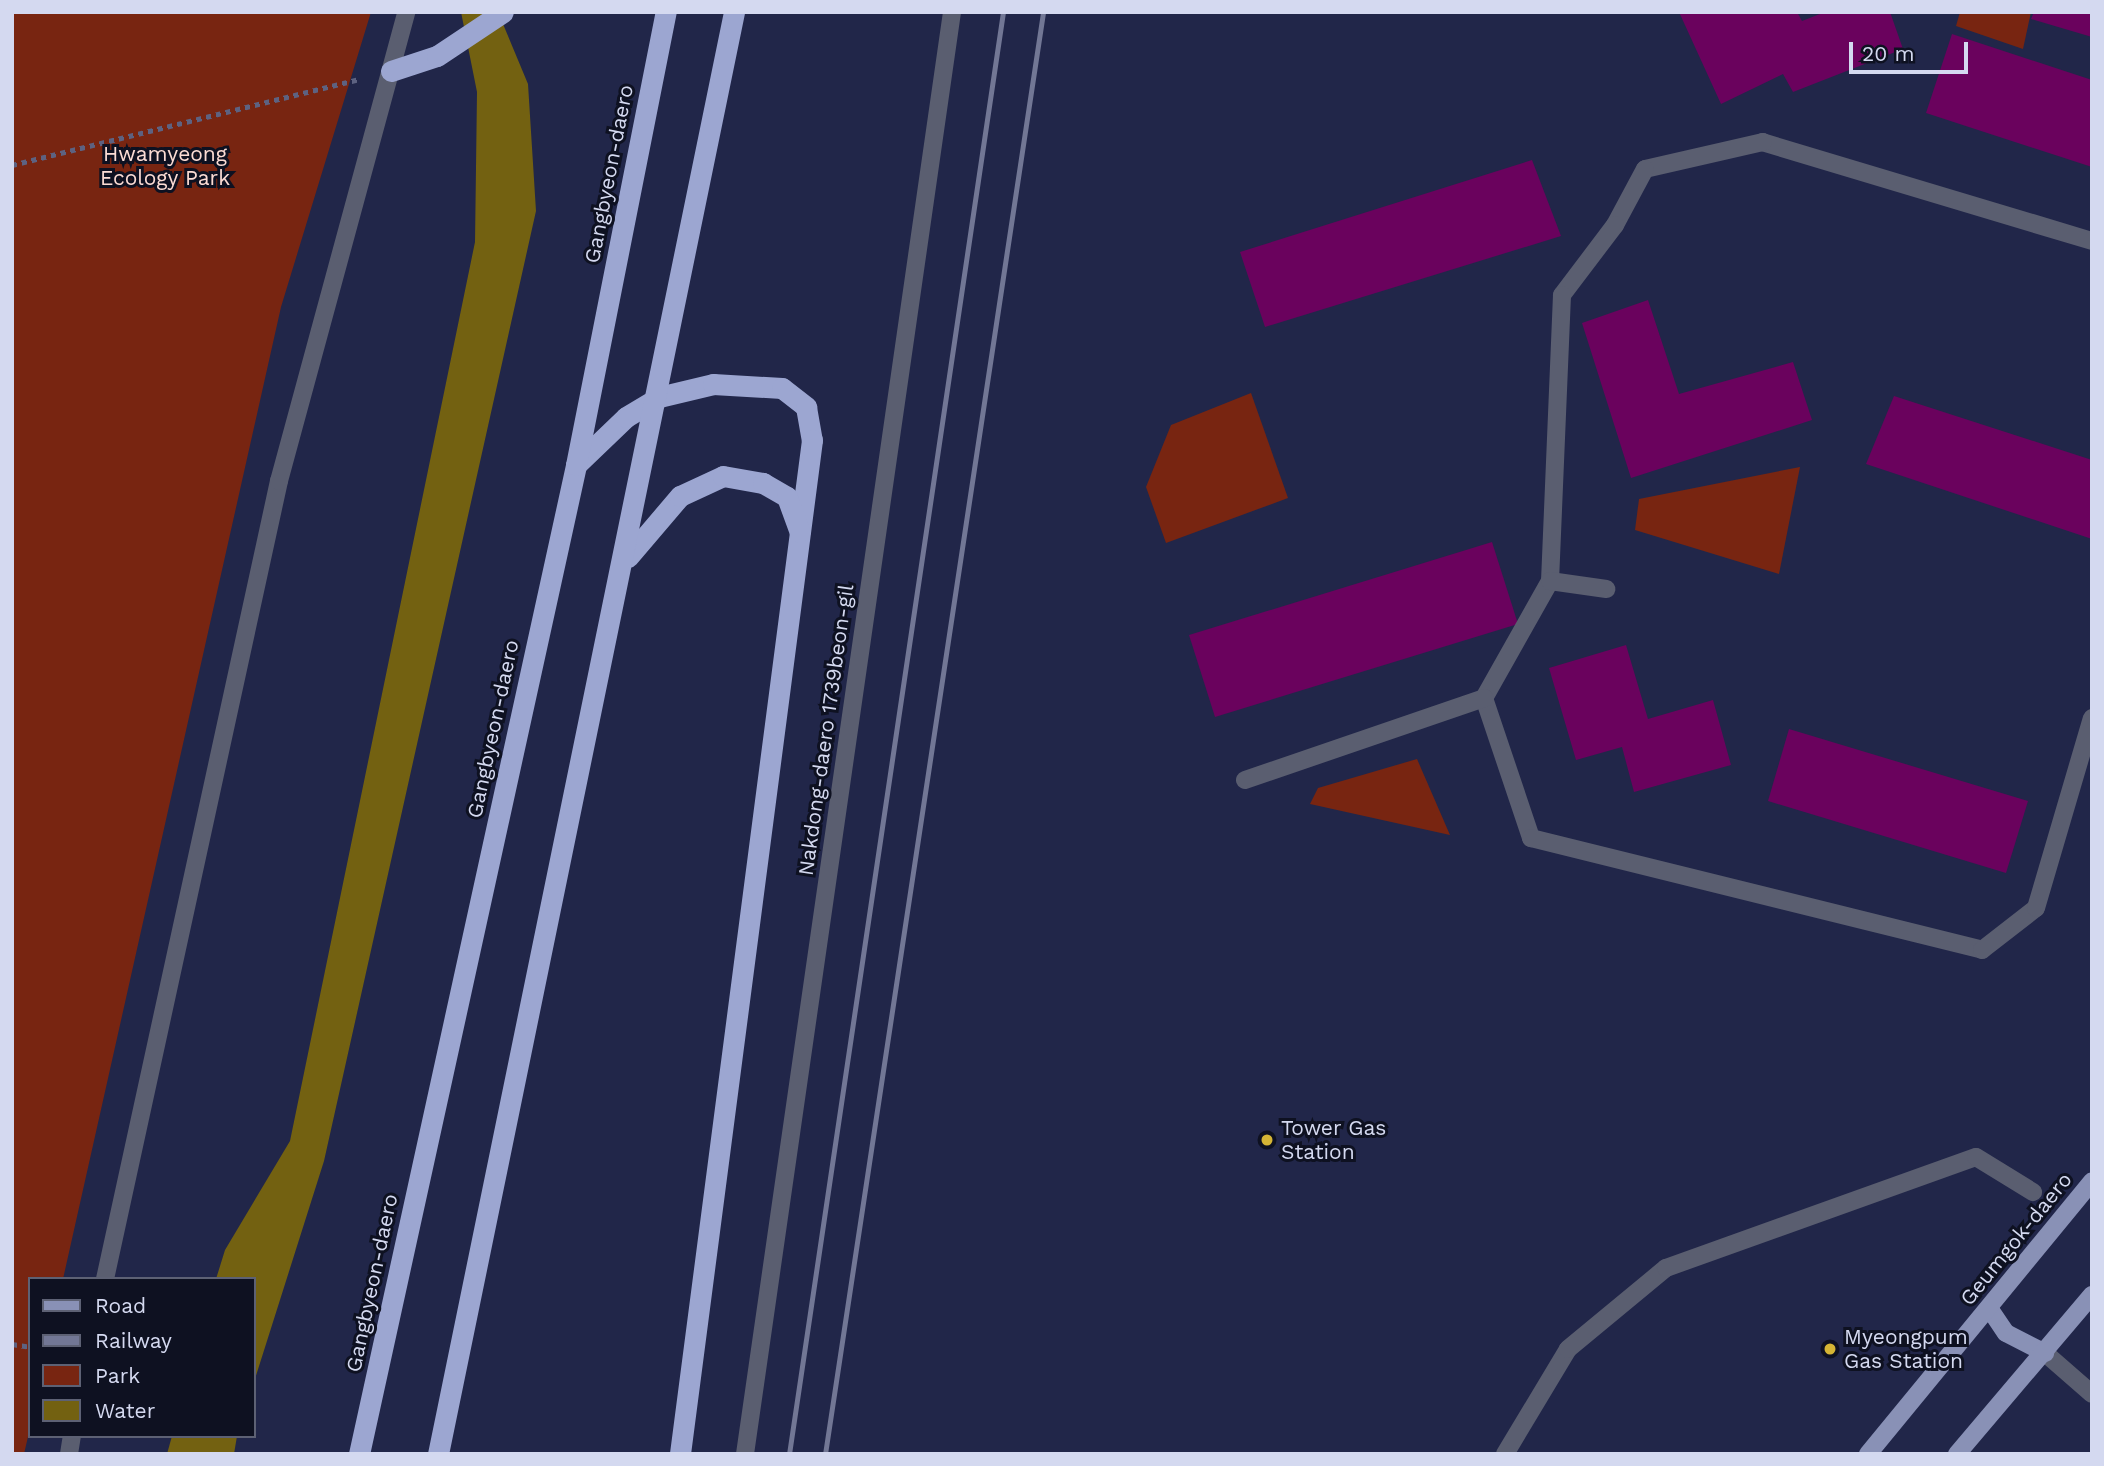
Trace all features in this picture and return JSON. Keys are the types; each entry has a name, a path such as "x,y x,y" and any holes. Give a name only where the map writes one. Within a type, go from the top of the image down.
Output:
{"highway":[{"path":"391,71 437,56 503,12"},
{"name":"Gangbyeon-daero","path":"359,1454 576,465 666,12"},
{"path":"438,1454 659,397 734,12"},
{"path":"576,465 626,417 659,397 747,383 782,388 806,407 812,440 802,537 680,1454"},
{"path":"625,561 680,496 723,476 763,483 787,497 802,537"}],"main road":[{"name":"Geumgok-daero","path":"1868,1454 2092,1181"},
{"path":"1957,1454 2092,1295"},
{"path":"1989,1308 2006,1333 2045,1353"}],"street":[{"path":"105,1277 279,481 406,12"},
{"name":"Nakdong-daero 1739beon-gil","path":"745,1454 952,12"},
{"path":"1245,780 1484,698 1550,581 1562,295 1615,225 1645,169 1763,142 2092,242"},
{"path":"1550,581 1606,589"},
{"path":"1484,698 1531,838 1982,950 2036,908 2092,718"},
{"path":"1505,1454 1568,1349 1666,1268 1976,1157 2033,1192"},
{"path":"2045,1353 2092,1394"}],"path":[{"path":"12,165 391,71"}],"green space":[{"name":"Hwamyeong Ecology Park","path":"12,12 371,12 281,307 63,1277 28,1277 28,1437 24,1454 12,1454"},
{"path":"1960,12 2031,12 2023,49 1956,26"},
{"path":"1251,393 1288,498 1166,543 1146,487 1171,425"},
{"path":"1800,467 1779,574 1635,530 1639,499"},
{"path":"1417,759 1450,835 1310,804 1318,788"}],"water":[{"path":"461,12 498,12 528,84 536,211 324,1161 256,1376 256,1277 217,1277 225,1250 290,1141 475,242 477,92"},
{"path":"171,1438 237,1438 234,1454 167,1454"}],"building":[{"path":"1679,12 1797,12 1802,21 1825,12 1890,12 1903,49 1793,92 1783,74 1721,104"},
{"path":"2034,12 2092,12 2092,37 2031,19"},
{"path":"1952,34 2092,80 2092,167 1926,113"},
{"path":"1532,160 1561,236 1265,327 1240,252"},
{"path":"1648,300 1679,394 1793,362 1812,420 1631,478 1582,323"},
{"path":"1894,396 2092,460 2092,539 1866,464"},
{"path":"1492,542 1518,624 1215,717 1189,635"},
{"path":"1626,645 1648,719 1713,700 1731,765 1634,792 1622,747 1576,760 1549,668"},
{"path":"1789,729 2028,801 2006,873 1768,801"}],"railway":[{"path":"789,1454 1003,12"},
{"path":"825,1454 1043,12"}],"place":[{"name":"Tower Gas Station","path":"1267,1140"},
{"name":"Myeongpum Gas Station","path":"1830,1349"}]}
